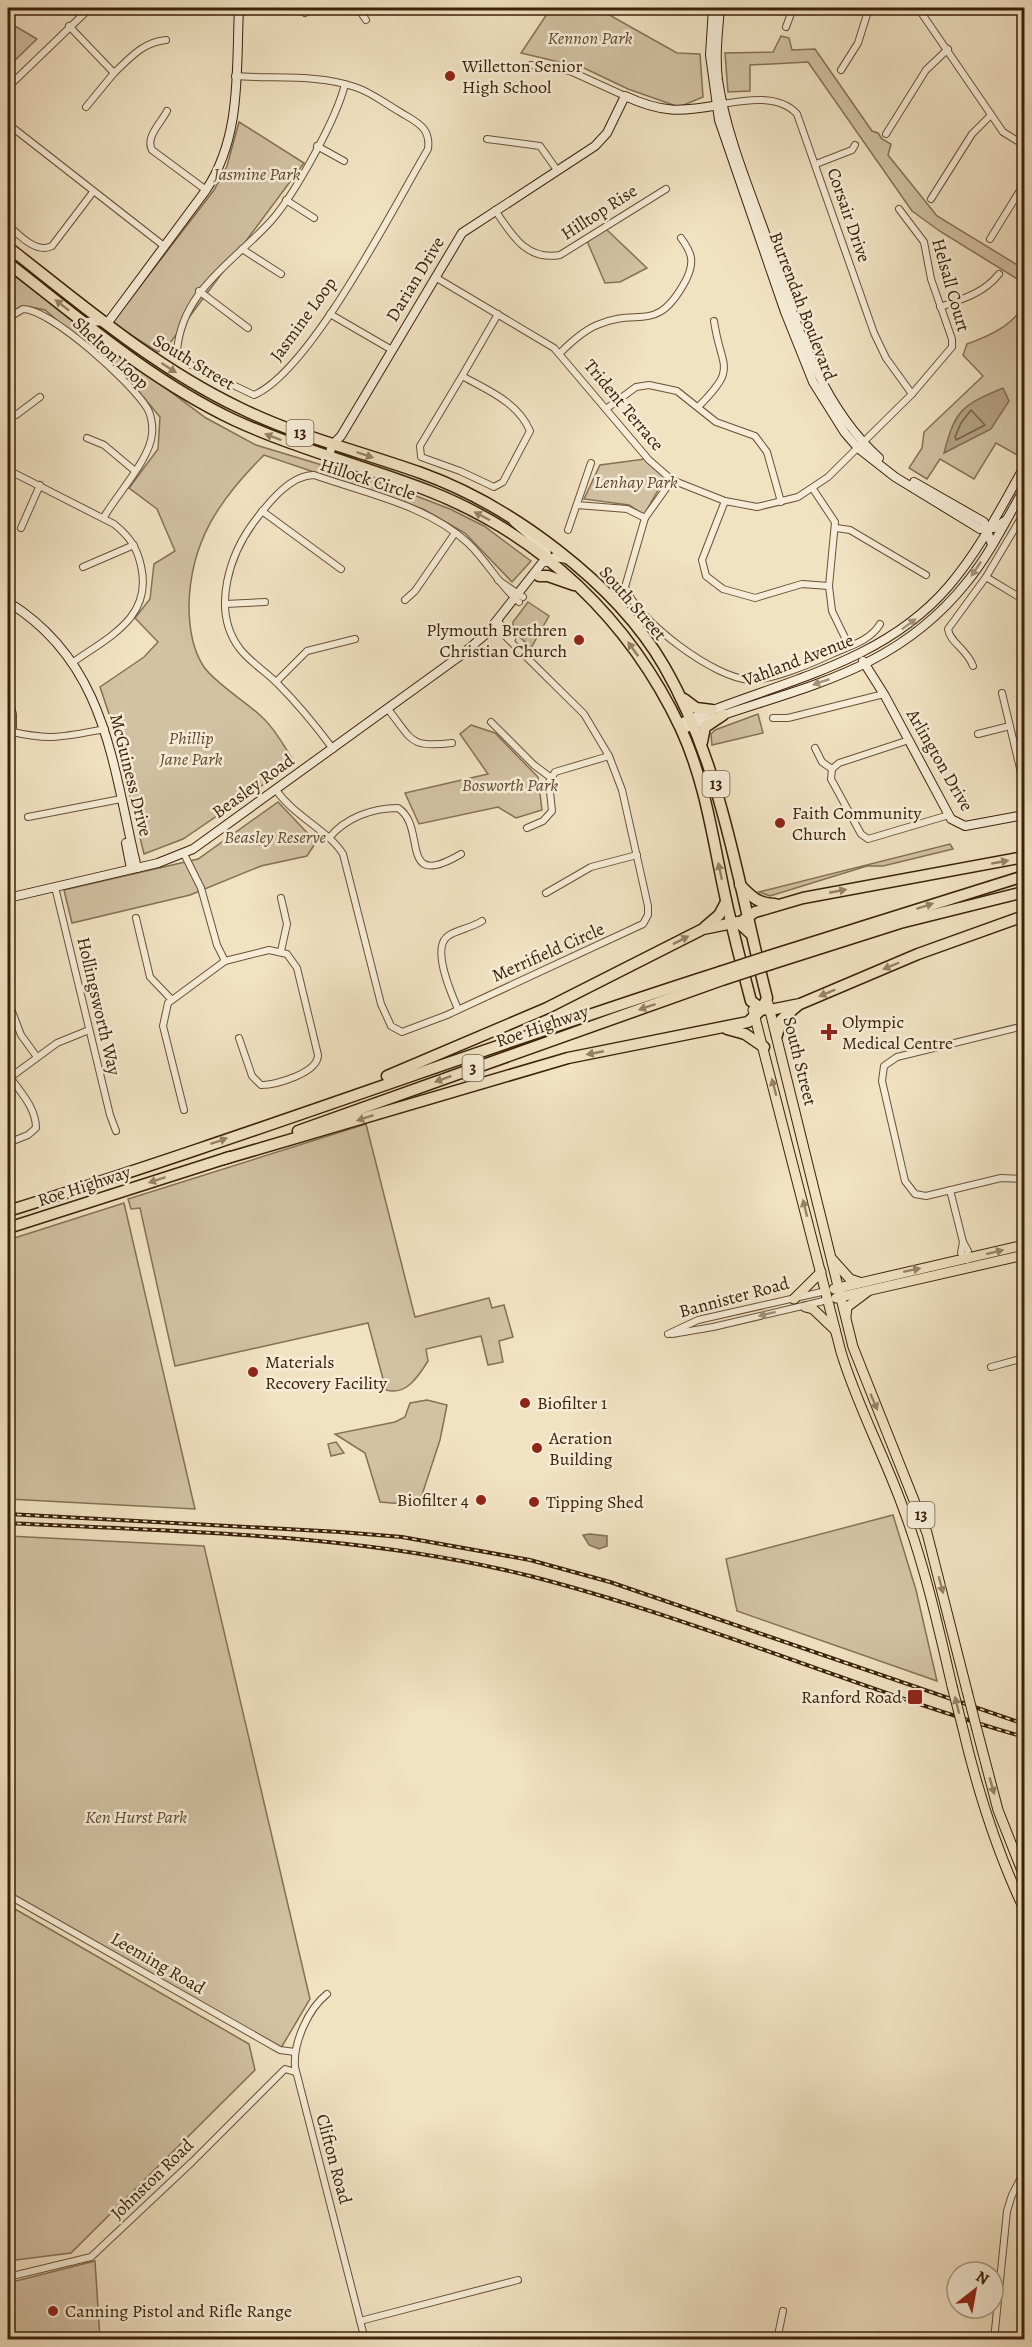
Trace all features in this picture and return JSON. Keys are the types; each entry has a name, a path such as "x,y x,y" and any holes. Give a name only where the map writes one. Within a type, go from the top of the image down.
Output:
{"highway":[{"name":"South Street","path":"8,247 153,358 209,392 260,418 335,448 455,501 510,531 549,559 607,614 647,668 680,727 702,788 726,902 739,920 750,933 767,998 762,1012 751,1001 734,937 739,920 740,885 717,790 702,743 662,663 614,603 570,560 510,516 440,481 335,448 270,436 231,418 167,383 108,342 8,263"},
{"path":"539,576 559,579 584,591"},
{"path":"681,698 696,708 717,712 705,727 702,743"},
{"path":"311,1111 548,1008 703,929 739,920 781,904 1024,857"},
{"name":"Roe Highway","path":"8,1211 311,1111 486,1048 721,976 1024,876"},
{"path":"740,885 754,899 764,904 781,904"},
{"name":"Roe Highway","path":"770,960 900,923 1024,892"},
{"path":"703,929 719,915 726,902"},
{"path":"224,1159 568,1058 748,1022 762,1012 800,1004 918,954 1024,916"},
{"name":"Roe Highway","path":"8,1228 224,1159 721,976"},
{"path":"777,1035 781,1020 800,1004"},
{"path":"714,1030 737,1030 764,1047"}],"main road":[{"path":"108,342 104,322 206,190 219,168 229,140 236,76 239,8"},
{"name":"Burrendah Boulevard","path":"713,8 710,52 719,105 808,354 828,396 861,445 893,469 984,522 988,530"},
{"name":"Burrendah Boulevard","path":"719,105 717,55 720,8"},
{"path":"625,96 646,105 677,112 719,105"},
{"name":"Darian Drive","path":"335,448 462,233 602,140 625,96"},
{"path":"83,322 104,322"},
{"name":"Vahland Avenue","path":"680,727 862,654 924,611 960,572 988,530 1024,467"},
{"name":"Vahland Avenue","path":"717,712 868,664 912,636 936,615 967,582 992,545 1024,489"},
{"path":"510,516 521,531 546,549 549,559 555,557 570,560"},
{"path":"992,545 988,530 1006,519"},
{"name":"Beasley Road","path":"8,898 184,854 331,750 498,625 539,576 549,559"},
{"name":"Beasley Road","path":"519,598 542,563 549,559"},
{"name":"McGuiness Drive","path":"8,602 46,632 72,663 94,698 134,868"},
{"name":"Arlington Drive","path":"862,654 949,815 959,825 965,826 1024,813"},
{"name":"South Street","path":"762,1012 777,1035 839,1292"},
{"name":"South Street","path":"762,1012 764,1047 827,1296"},
{"name":"Bannister Road","path":"827,1296 859,1282 1024,1245"},
{"name":"Bannister Road","path":"839,1292 871,1289 1024,1256"},
{"path":"830,1257 846,1275 859,1282"},
{"path":"794,1299 821,1272"},
{"path":"846,1318 848,1307 871,1289"},
{"name":"13","path":"839,1292 865,1381 912,1490 927,1533 998,1810 1024,1876"},
{"name":"13","path":"827,1296 854,1393 895,1485 917,1548 991,1830 1024,1909"},
{"path":"805,1307 813,1309 835,1330"}],"street":[{"path":"8,87 90,8"},
{"path":"305,13 312,8"},
{"path":"358,8 366,20"},
{"path":"786,27 793,8"},
{"path":"841,70 858,43 869,8"},
{"path":"918,8 1003,132 1024,145"},
{"path":"69,26 114,73"},
{"path":"86,106 114,73 140,48 154,41 166,40"},
{"path":"886,134 926,70 948,49"},
{"path":"531,65 570,71 625,96"},
{"name":"Jasmine Loop","path":"236,76 345,84 359,88 419,123 428,134 429,140 428,149 330,314 293,365 264,391 254,395 191,364 177,351 178,340 189,309 199,291 272,220 286,201 336,115 345,84"},
{"name":"Corsair Drive","path":"719,105 759,100 791,107 800,121 816,164 874,333 886,358 912,394"},
{"path":"167,111 150,137 149,144 152,150 206,190"},
{"path":"931,199 972,134 991,116"},
{"path":"8,124 164,246"},
{"path":"487,139 540,146 557,170"},
{"path":"816,164 852,150 855,145"},
{"path":"317,146 344,161"},
{"path":"990,239 1024,184"},
{"name":"Hilltop Rise","path":"495,210 516,241 538,255 548,257 560,255 666,189"},
{"path":"8,225 36,247 46,249 52,246 93,192"},
{"path":"286,201 314,218"},
{"name":"Helsall Court","path":"861,445 912,394 952,347 931,279 924,242 900,209"},
{"path":"560,353 588,329 599,324 651,317 665,310 675,300 691,270 693,261 690,251 681,238"},
{"path":"242,249 281,274"},
{"path":"940,307 980,292 999,274"},
{"name":"Trident Terrace","path":"435,277 560,353 649,460 672,480 725,501 757,507 781,502 813,489 861,445"},
{"path":"199,291 248,328"},
{"name":"Shelton Loop","path":"8,318 23,309 33,309 48,318 108,366 149,410 152,424 146,457 104,517"},
{"path":"330,314 392,350"},
{"path":"462,376 505,400 515,409 530,431 503,482 498,486 494,487 460,471 421,457 420,446 498,314"},
{"path":"698,407 723,379 726,371 714,321"},
{"path":"606,409 625,393 649,385 677,391 716,422 755,436 767,452 781,502"},
{"path":"8,417 16,415 40,397"},
{"path":"87,438 104,445 135,471"},
{"path":"568,530 584,477 591,463"},
{"path":"8,470 104,517 126,533 135,545 144,583 135,611 121,628 72,663"},
{"name":"Hillock Circle","path":"331,750 276,682 238,647 226,621 227,582 235,554 271,500 301,477 314,475 408,507 469,544 498,580 519,598"},
{"path":"672,480 645,518 625,577 625,587 657,627 673,642 730,675 752,680 774,675 849,646 871,635 880,624"},
{"path":"21,528 40,485"},
{"path":"813,489 832,516 836,528 828,586 832,611 849,646"},
{"path":"725,501 702,560 706,576 723,589 754,598 802,584 828,586"},
{"path":"577,505 627,510 645,518"},
{"path":"262,511 341,569"},
{"path":"973,666 968,654 952,640 948,629 986,577 1024,514"},
{"path":"836,528 850,530 926,575"},
{"path":"405,600 415,591 454,533"},
{"path":"83,567 135,545"},
{"path":"986,577 1024,600"},
{"path":"225,604 265,602"},
{"name":"Merrifield Circle","path":"278,788 296,813 338,846 347,866 381,1004 391,1026 406,1032 643,924 648,915 648,906 622,790 609,756 584,714 498,625"},
{"path":"276,682 308,651 356,639"},
{"path":"1002,693 1024,785"},
{"path":"773,718 788,718 884,694"},
{"path":"8,696 13,714 10,732 54,739 103,729"},
{"path":"387,708 411,739 419,744 452,743"},
{"path":"490,723 550,777"},
{"path":"978,734 1010,726"},
{"path":"909,740 839,763 832,769 831,779 861,834 868,839 949,815"},
{"path":"814,748 822,762 832,769"},
{"path":"527,828 543,821 552,811 548,787 550,777 560,770 609,756"},
{"path":"28,817 119,799"},
{"path":"329,838 348,820 398,808 404,812 410,824 419,859 426,866 436,866 461,854"},
{"path":"184,854 201,888 217,945 225,961"},
{"path":"546,893 591,867 637,855"},
{"name":"Hollingsworth Way","path":"55,887 110,1115 116,1131"},
{"path":"281,898 287,924 281,951"},
{"path":"136,918 150,977 171,999"},
{"path":"458,1009 447,979 440,951 441,942 449,934 466,930 482,921"},
{"path":"184,1110 163,1026 164,1011 171,999 225,961 269,950 287,954 297,968 318,1061 308,1071 261,1085 252,1076 239,1038"},
{"path":"8,1001 21,1035 37,1057"},
{"path":"1024,1026 897,1057 884,1066 882,1082 905,1181 909,1189 920,1196 1008,1177 1024,1179"},
{"path":"8,1143 28,1135 36,1128 36,1119 30,1106 9,1078 67,1037 89,1030"},
{"path":"950,1190 963,1242 960,1246 961,1253 966,1259 981,1266"},
{"path":"961,1271 966,1259"},
{"name":"Bannister Road","path":"827,1296 805,1307 713,1327 668,1334 698,1320 794,1299 827,1296"},
{"path":"991,1367 1024,1359"},
{"name":"Leeming Road","path":"8,1895 280,2050 295,2052"},
{"name":"Clifton Road","path":"327,1994 304,2026 295,2052 295,2072 365,2340"},
{"name":"Johnston Road","path":"8,2277 91,2257 192,2162 285,2069 295,2072"},
{"path":"993,2340 1007,2211 1012,2195 1024,2172"},
{"path":"360,2321 518,2280"},
{"path":"777,2340 783,2311"}],"green space":[{"name":"Kennon Park","path":"551,8 597,8 677,53 700,54 703,97 679,107 628,89 584,68 521,53"},
{"path":"8,22 37,39 8,67"},
{"path":"781,36 789,38 792,50 815,49 872,131 891,144 888,155 937,216 1024,269 1024,283 941,232 912,211 808,62 750,65 750,91 728,92 725,53 773,52"},
{"name":"Jasmine Park","path":"239,122 304,163 170,343 158,352 112,323 214,190 227,166"},
{"path":"606,229 647,268 620,282 605,283 587,241"},
{"name":"Phillip Jane Park","path":"8,271 206,418 256,445 388,485 450,509 484,526 531,561 512,582 465,533 423,509 264,455 233,489 210,523 201,542 191,583 190,622 194,645 204,667 216,680 268,723 295,763 183,839 144,854 113,726 100,687 144,657 158,642 135,618 150,599 154,564 175,551 157,509 129,488 158,449 160,417 136,388 45,310 31,307 8,315"},
{"path":"1024,305 1024,451 1021,457 996,443 974,479 940,459 927,479 909,468 922,448 924,432 983,376 963,355 967,344 992,334 1013,319"},
{"name":"Lenhay Park","path":"645,459 666,476 644,515 629,505 584,499 600,465"},
{"path":"528,602 549,616 531,648 513,630 513,622"},
{"path":"758,714 763,733 712,745 711,734 715,730"},
{"name":"Bosworth Park","path":"471,725 495,733 538,777 542,810 516,818 498,807 419,824 405,793 488,774 460,734"},
{"name":"Beasley Reserve","path":"278,802 316,842 307,856 261,866 190,895 72,923 64,890 198,859"},
{"path":"950,844 953,849 883,866 867,866 770,896 759,892"},
{"path":"366,1124 415,1317 489,1298 492,1308 504,1305 513,1337 499,1341 503,1362 488,1365 481,1336 426,1349 428,1361 412,1383 400,1390 386,1390 368,1323 175,1366 140,1208 131,1209 128,1199"},
{"path":"124,1203 195,1509 8,1499 8,1240"},
{"path":"427,1400 447,1405 440,1440 421,1498 416,1505 380,1502 365,1453 335,1434 395,1422 405,1417 410,1403"},
{"path":"336,1442 344,1453 331,1456 328,1444"},
{"path":"893,1515 916,1590 937,1681 737,1611 726,1559"},
{"name":"Ken Hurst Park","path":"8,1536 204,1546 310,1999 281,2048 8,1892"},
{"path":"8,1905 249,2044 255,2070 71,2253 8,2261"},
{"name":"Canning Pistol and Rifle Range","path":"95,2261 100,2339 8,2339 8,2283"}],"water":[{"path":"1003,388 1009,401 991,429 944,453 952,427 963,410 978,399"},
{"path":"583,1535 607,1536 607,1546 599,1549 589,1545"}],"railway":[{"path":"8,1514 402,1537 530,1560 610,1582 1024,1724"},
{"path":"8,1523 270,1537 401,1551 466,1562 593,1593 716,1633 900,1698 1024,1737"}],"place":[{"name":"Willetton Senior High School","path":"450,76"},
{"name":"Plymouth Brethren Christian Church","path":"579,640"},
{"name":"Faith Community Church","path":"780,823"},
{"name":"Olympic Medical Centre","path":"829,1032"},
{"name":"Materials Recovery Facility","path":"253,1372"},
{"name":"Biofilter 1","path":"525,1403"},
{"name":"Aeration Building","path":"537,1448"},
{"name":"Biofilter 4","path":"481,1500"},
{"name":"Tipping Shed","path":"534,1502"},
{"name":"Ranford Road","path":"915,1697"},
{"name":"Canning Pistol and Rifle Range","path":"53,2311"}]}
